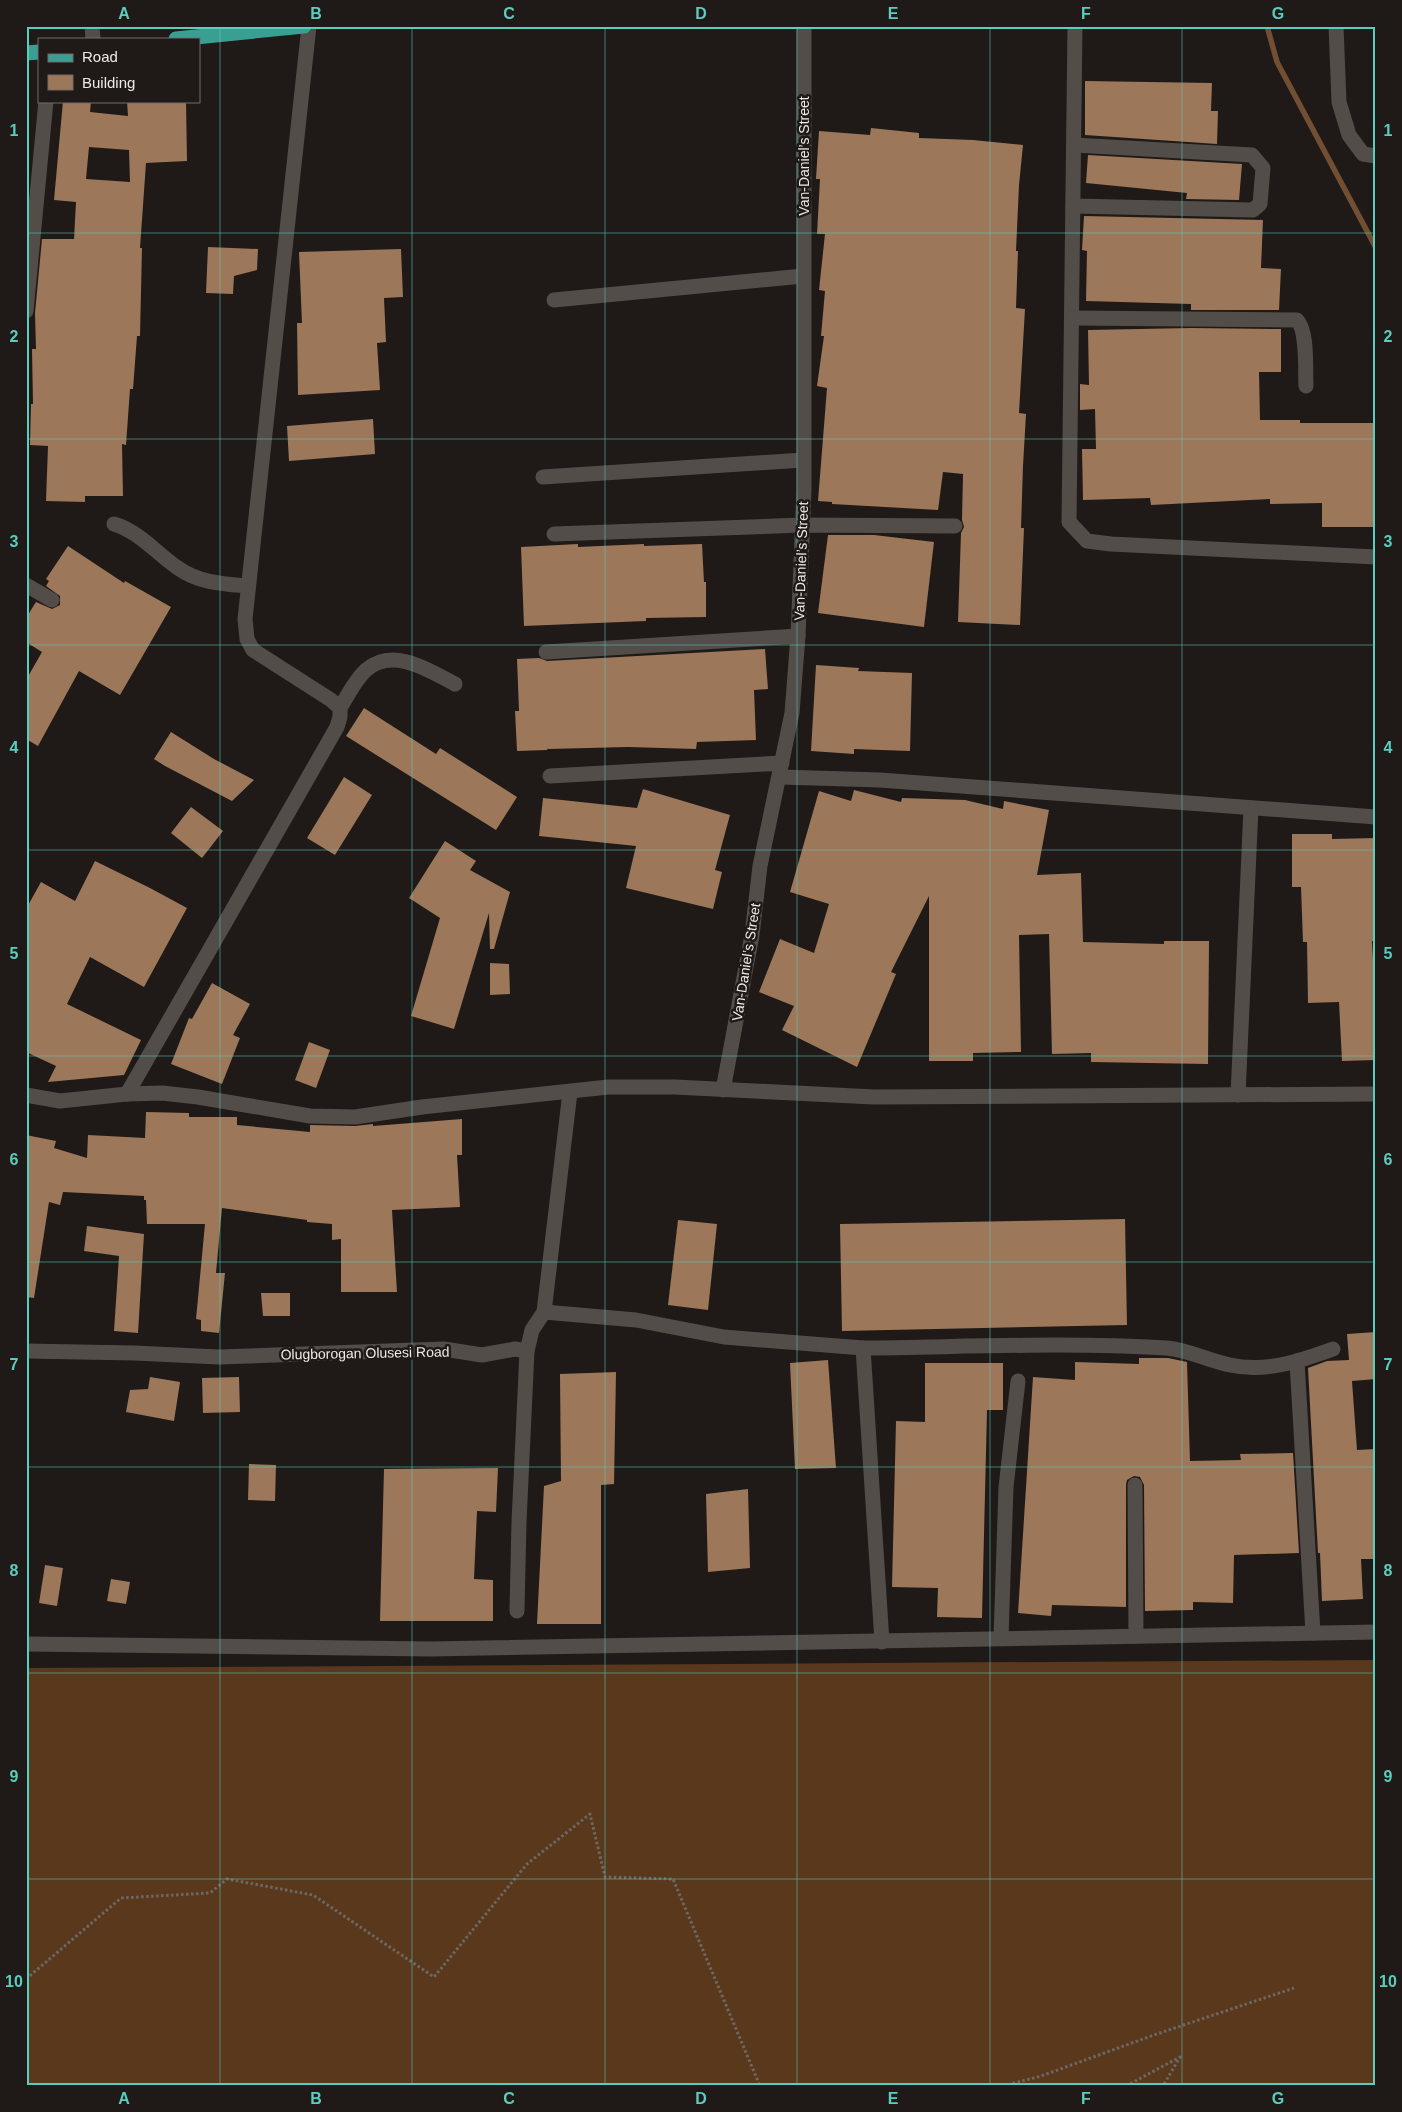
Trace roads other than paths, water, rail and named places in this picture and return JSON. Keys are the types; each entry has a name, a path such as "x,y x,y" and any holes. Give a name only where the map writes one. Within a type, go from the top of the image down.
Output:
{"main road":[{"path":"184,38 269,28 304,26"}],"street":[{"path":"309,26 245,619 247,638 254,650 332,700 340,708"},
{"name":"Van-Daniel’s Street","path":"723,1090 752,935 760,866 792,713 798,636 804,460 804,26"},
{"path":"1075,26 1069,522 1087,541 1111,544 1376,556"},
{"path":"1336,26 1339,102 1346,126 1349,135 1363,154 1376,156"},
{"path":"26,311 46,102"},
{"path":"1073,206 1252,210 1260,204 1263,168 1252,155 1074,145"},
{"path":"554,300 803,276"},
{"path":"1072,318 1297,320 1302,324 1304,333 1306,386"},
{"path":"543,477 804,460"},
{"path":"114,524 128,528 178,568 192,576 214,583 248,586"},
{"path":"554,534 803,525 955,526"},
{"path":"26,585 52,600"},
{"path":"546,652 798,636"},
{"path":"127,1094 337,727 340,708 356,681 367,669 380,661 397,660 418,665 455,684"},
{"path":"550,776 781,770 880,780 1376,817"},
{"path":"1238,1095 1250,808"},
{"path":"26,1095 60,1101 127,1094 162,1093 198,1097 310,1116 355,1117 422,1107 608,1087 675,1087 874,1097 1376,1094"},
{"path":"517,1611 527,1351 532,1330 544,1312 570,1092"},
{"path":"544,1312 636,1320 724,1337 863,1348 1028,1345 1170,1348 1230,1365 1256,1368 1296,1362 1333,1349"},
{"path":"863,1348 882,1642"},
{"name":"Olugborogan Olusesi Road","path":"26,1351 219,1357 444,1349 482,1355 515,1349 527,1351"},
{"path":"1296,1362 1313,1633"},
{"path":"1000,1638 1006,1487 1018,1381"},
{"path":"1135,1485 1136,1636"},
{"path":"26,1644 431,1649 1376,1632"}],"waterway":[{"path":"1267,26 1277,62 1376,248"}]}
